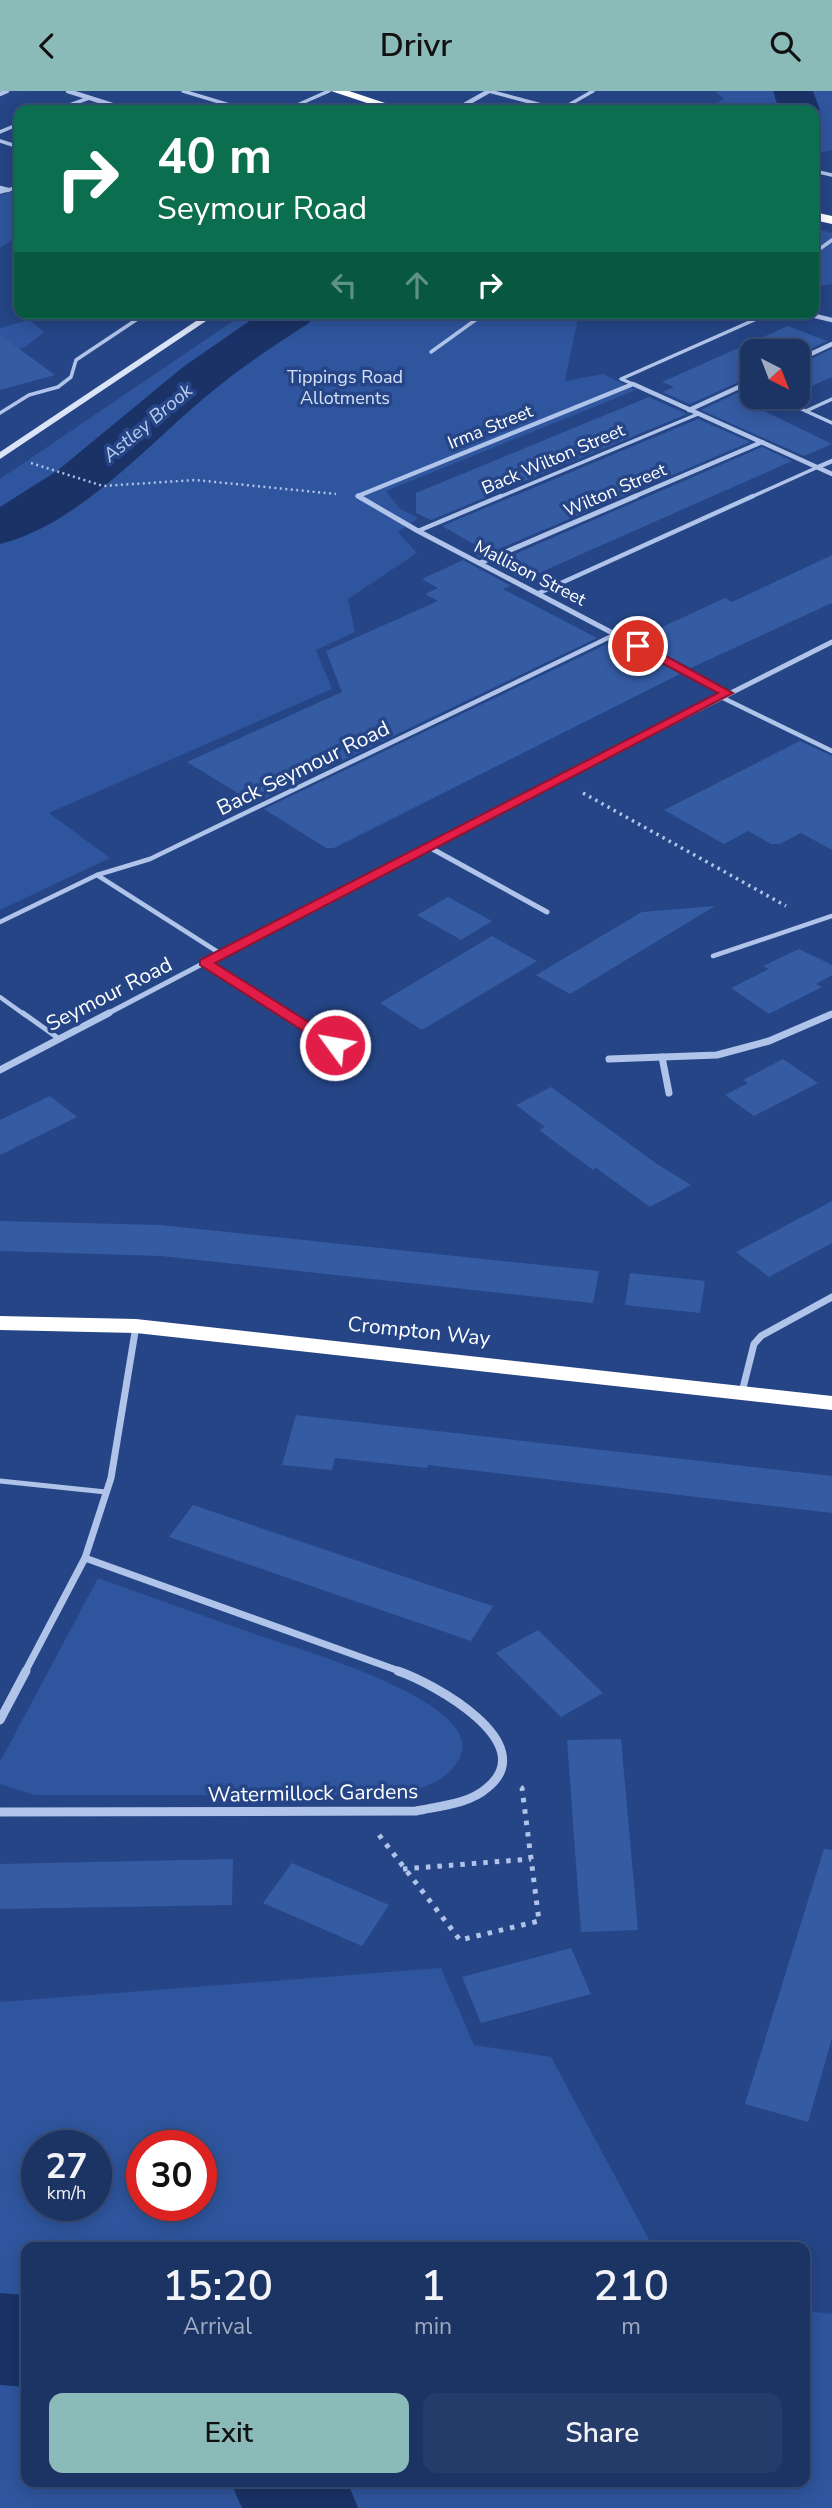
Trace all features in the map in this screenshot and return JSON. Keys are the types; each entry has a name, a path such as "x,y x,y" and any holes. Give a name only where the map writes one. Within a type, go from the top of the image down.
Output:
{"highway":[{"path":"337,91 383,105"},
{"name":"Crompton Way","path":"0,1323 136,1326 832,1403"}],"street":[{"path":"0,94 7,91"},
{"path":"68,91 112,105"},
{"path":"464,105 489,91"},
{"path":"0,190 8,190"},
{"path":"0,456 205,319"},
{"path":"810,354 832,344"},
{"path":"633,384 832,474"},
{"name":"Irma Street","path":"358,496 633,384"},
{"path":"690,409 740,387"},
{"name":"Wilton Street","path":"480,563 762,442"},
{"path":"818,467 832,461"},
{"name":"Mallison Street","path":"358,496 418,531 727,693"},
{"name":"Seymour Road","path":"0,1070 427,846 719,696 832,642"},
{"path":"427,846 547,912"},
{"path":"205,963 335,1045"},
{"path":"609,1059 717,1055 769,1041 832,1014"},
{"path":"663,1057 669,1093"},
{"path":"742,1392 754,1344 761,1336 832,1297"},
{"path":"0,1720 85,1558 106,1492 136,1326"},
{"path":"85,1558 373,1660 432,1685 468,1708 496,1735 503,1749 504,1763 499,1777"},
{"name":"Watermillock Gardens","path":"0,1812 377,1811 443,1808 470,1800 499,1777"}],"lane":[{"path":"183,91 229,105"},
{"path":"297,105 329,91"},
{"path":"489,91 541,105"},
{"path":"569,105 593,91"},
{"path":"70,105 89,98"},
{"path":"8,190 14,188"},
{"path":"0,413 29,395 58,387 71,377 76,360 138,319"},
{"path":"431,352 477,319"},
{"path":"633,384 621,379 756,319"},
{"path":"806,411 832,399"},
{"path":"802,409 832,423"},
{"name":"Back Wilton Street","path":"418,531 698,414"},
{"path":"539,593 818,467"},
{"name":"Back Seymour Road","path":"0,922 97,875 150,859 616,634"},
{"path":"719,696 832,751"},
{"path":"97,875 221,954"},
{"path":"713,956 832,916"},
{"path":"0,997 58,1038"},
{"path":"0,1481 106,1492"}],"path":[{"path":"28,462 103,486 195,480 358,496"},
{"path":"558,779 815,922"},
{"path":"377,1811 379,1838 460,1940 539,1921 522,1788 499,1777"},
{"path":"403,1868 531,1859"}],"green space":[{"path":"715,91 832,91 832,150 819,153 819,105 714,105 724,99"},
{"path":"14,191 14,238 0,248 0,195"},
{"path":"819,229 832,233 832,284 819,286"},
{"name":"Tippings Road Allotments","path":"236,319 578,319 565,381 603,374 636,390 386,491 400,509 418,518 398,532 417,553 348,599 355,632 316,650 332,689 49,813 110,858 0,910 0,479"},
{"path":"29,320 44,332 25,347 0,354 0,328"},
{"path":"98,1578 381,1679 416,1697 444,1716 460,1736 460,1757 442,1778 399,1795 35,1795 0,1784 0,1762"},
{"path":"441,1968 474,2045 551,2057 650,2242 21,2242 21,2487 810,2487 810,2312 832,2314 832,2508 0,2508 0,2002"}],"building":[{"path":"788,326 827,341 810,349 810,339 759,339"},
{"path":"0,335 55,375 0,390"},
{"path":"740,347 740,381 690,404 662,392 674,387 662,382"},
{"path":"832,349 832,377 810,387 810,359"},
{"path":"740,392 740,409 760,409 832,444 804,456 701,410"},
{"path":"649,397 687,414 431,520 416,513 416,493"},
{"path":"698,419 750,442 480,557 475,555 486,551 442,526"},
{"path":"762,447 792,461 523,580 492,564"},
{"path":"832,555 832,603 691,668 636,639 725,598 732,602"},
{"path":"463,560 511,586 503,589 597,638 254,803 187,762 342,692 326,651 438,601 425,594 438,588 422,579"},
{"path":"607,644 617,648 624,645 680,674 334,848 326,848 264,809"},
{"path":"800,741 832,756 832,850 801,833 780,844 771,844 748,831 724,844 664,810"},
{"path":"448,897 492,921 461,940 417,915"},
{"path":"715,906 570,994 536,975 642,912"},
{"path":"492,936 537,961 422,1030 380,1003"},
{"path":"799,949 832,965 832,975 816,984 822,987 769,1014 731,988 769,969 763,966"},
{"path":"783,1059 818,1083 754,1116 725,1095 748,1083 743,1080"},
{"path":"551,1087 657,1164 691,1185 650,1207 596,1168 593,1170 539,1130 545,1127 516,1105"},
{"path":"50,1096 77,1117 0,1155 0,1120"},
{"path":"832,1201 832,1243 769,1277 736,1252"},
{"path":"0,1221 160,1225 599,1271 593,1303 161,1256 0,1251"},
{"path":"630,1273 705,1281 700,1313 625,1305"},
{"path":"296,1415 832,1476 832,1513 428,1465 427,1468 335,1458 332,1470 282,1465"},
{"path":"193,1505 493,1606 471,1641 169,1537"},
{"path":"538,1630 603,1693 561,1717 496,1653"},
{"path":"621,1739 638,1930 581,1932 567,1740"},
{"path":"824,1849 832,1850 832,2038 808,2122 745,2104"},
{"path":"233,1859 232,1905 0,1909 0,1864"},
{"path":"292,1863 389,1905 362,1946 263,1903"},
{"path":"571,1948 591,1994 481,2023 462,1977"}],"waterway":[{"name":"Astley Brook","path":"793,91 797,105"},
{"name":"Astley Brook","path":"0,528 52,499 201,377 284,319"},
{"path":"0,2339 21,2341"},
{"path":"288,2487 305,2508"}],"route":[{"path":"335,1045 205,963 727,693 638,646"}]}
